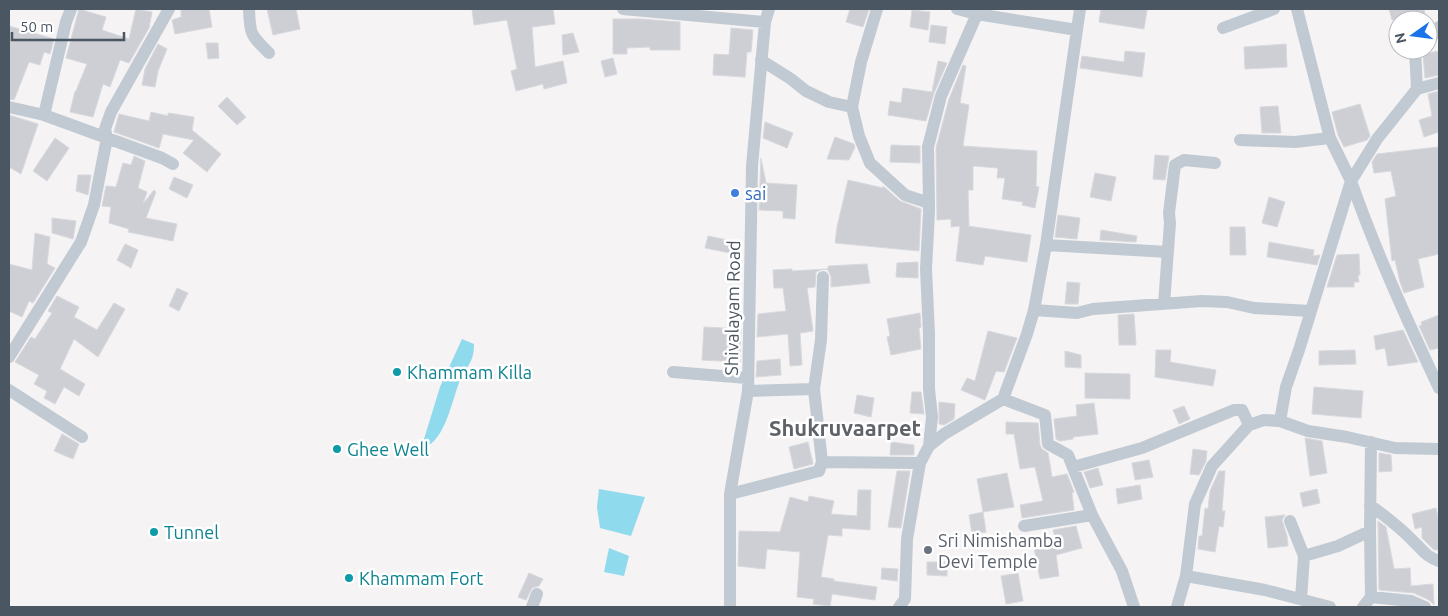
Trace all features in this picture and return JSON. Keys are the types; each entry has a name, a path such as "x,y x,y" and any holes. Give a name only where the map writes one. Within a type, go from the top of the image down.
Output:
{"street":[{"path":"44,115 66,22 71,9"},
{"path":"9,358 81,242 94,205 107,138 105,129 111,112 169,9"},
{"path":"249,9 250,30 254,38 268,52"},
{"path":"623,9 765,22"},
{"name":"Shivalayam Road","path":"730,607 730,494 748,392 752,166 765,22 769,9"},
{"path":"877,9 861,62 852,107 859,136 870,162 905,195 929,203"},
{"path":"957,9 1077,30"},
{"path":"929,446 944,434 1003,399 1034,310 1046,245 1080,9"},
{"path":"1223,28 1274,9"},
{"path":"1296,9 1330,138 1351,181 1370,236 1400,306 1439,388"},
{"path":"904,604 907,539 920,463 929,446 932,417 929,389 930,334 926,269 929,203 928,147 941,96 977,14"},
{"path":"761,60 791,78 806,91 829,102 852,107"},
{"path":"1416,60 1417,89"},
{"path":"1280,421 1286,387 1351,181 1377,139 1417,89 1439,83"},
{"path":"9,107 44,115 162,158 173,164"},
{"path":"1240,140 1295,142 1330,138"},
{"path":"1164,304 1170,223 1169,213 1174,165 1184,160 1215,163"},
{"path":"1046,245 1168,252"},
{"path":"730,494 819,471 822,462 814,389 821,340 823,277"},
{"path":"1034,310 1077,313 1093,309 1202,301 1228,302 1254,308 1310,311"},
{"path":"673,372 748,378"},
{"path":"748,392 814,389"},
{"path":"9,390 82,438"},
{"path":"1003,399 1044,416 1048,444 1068,455 1092,515 1122,571 1134,607"},
{"path":"1073,467 1142,448 1234,410 1242,410 1249,425"},
{"path":"1177,607 1186,576 1195,504 1212,466 1249,425 1264,420 1280,421 1308,431 1395,448 1439,450"},
{"path":"1371,442 1367,602 1412,601 1425,607"},
{"path":"822,462 920,463"},
{"path":"1370,505 1393,522 1415,542 1422,552 1439,561"},
{"path":"1024,526 1092,515"},
{"path":"1290,521 1304,556 1301,599"},
{"path":"1304,556 1338,546 1370,531"},
{"path":"1186,576 1231,583 1330,607"},
{"path":"532,607 537,594"}],"water":[{"path":"462,339 474,344 471,360 460,380 443,428 438,437 424,447 424,439 440,387"},
{"path":"599,489 645,497 631,536 600,528 597,507"},
{"path":"609,548 629,556 624,576 604,572"}],"building":[{"path":"79,9 106,17 102,30 129,39 136,9 152,12 149,28 129,63 120,60 110,87 103,84 93,117 70,112 75,91 87,64 66,58"},
{"path":"181,9 209,9 212,27 175,34 172,20 181,17"},
{"path":"267,9 296,9 300,29 273,35"},
{"path":"472,9 553,9 555,24 532,27 535,67 563,61 567,83 544,89 543,84 516,91 511,71 517,69 507,20 474,25"},
{"path":"850,9 869,9 863,27 846,22"},
{"path":"1101,9 1147,10 1144,29 1099,22"},
{"path":"1389,9 1424,10 1389,10"},
{"path":"912,10 930,12 928,30 910,27"},
{"path":"613,19 680,22 680,50 650,50 650,47 627,48 627,54 613,54"},
{"path":"931,25 947,27 945,44 929,42"},
{"path":"9,26 54,39 50,54 44,52 40,65 29,62 14,100 9,99"},
{"path":"731,28 753,30 751,52 747,52 745,77 713,75 714,54 729,55"},
{"path":"573,33 579,52 563,55 562,35"},
{"path":"206,43 218,43 219,58 208,59"},
{"path":"158,44 167,49 158,71 155,87 142,85 145,69"},
{"path":"1286,44 1287,67 1245,69 1244,47"},
{"path":"1125,51 1145,53 1142,77 1080,68 1082,56 1124,62"},
{"path":"1438,51 1439,75 1425,78 1424,60 1438,60"},
{"path":"613,58 617,74 605,77 601,61"},
{"path":"938,61 947,63 934,93 926,121 888,115 890,101 901,103 903,88 932,92"},
{"path":"963,65 966,66 960,103 969,105 963,146 1037,151 1036,186 1039,187 1035,208 1022,205 1023,202 1002,199 1005,178 997,178 998,168 973,166 973,190 968,190 968,226 1031,235 1027,262 985,256 983,265 956,261 960,226 951,227 951,219 937,220 936,148 949,99"},
{"path":"1439,91 1439,132 1424,137 1419,120 1432,116 1428,94"},
{"path":"227,97 246,117 237,125 218,106"},
{"path":"1360,104 1370,136 1367,140 1344,147 1338,135 1332,112"},
{"path":"1278,106 1281,133 1262,133 1260,107"},
{"path":"151,112 168,116 168,113 194,117 192,130 221,154 207,172 183,153 194,140 163,134 159,148 114,132 119,114 149,121"},
{"path":"9,115 38,124 21,174 9,167"},
{"path":"765,122 793,133 787,148 763,138"},
{"path":"835,137 854,144 855,147 849,160 827,159"},
{"path":"55,138 69,148 47,181 33,171"},
{"path":"891,145 920,146 920,163 890,162"},
{"path":"1438,147 1439,254 1418,259 1424,287 1404,293 1395,260 1392,261 1385,199 1396,196 1391,171 1374,173 1372,162 1377,154"},
{"path":"1155,155 1169,156 1165,180 1153,179"},
{"path":"134,156 145,161 138,188 147,192 143,204 154,190 156,192 146,218 177,224 173,241 128,232 129,229 109,223 111,207 102,206 106,186 116,187 123,163 131,165"},
{"path":"761,158 766,183 797,185 795,219 783,218 783,211 759,210"},
{"path":"1095,173 1116,177 1111,201 1090,197"},
{"path":"78,175 91,175 88,195 76,191"},
{"path":"174,177 193,185 187,198 169,189"},
{"path":"848,180 883,188 883,186 900,201 921,209 919,251 835,243"},
{"path":"1269,197 1285,202 1277,227 1262,223"},
{"path":"1058,215 1080,218 1077,239 1055,237"},
{"path":"52,218 76,221 73,239 52,233"},
{"path":"1230,227 1245,227 1246,255 1230,255"},
{"path":"1101,230 1137,236 1136,242 1100,240"},
{"path":"35,233 50,237 47,264 55,268 33,303 29,301 22,317 9,311 9,264 32,270"},
{"path":"708,236 732,241 730,253 705,248"},
{"path":"1269,242 1314,250 1313,256 1320,255 1317,265 1267,257"},
{"path":"125,244 138,250 131,268 117,260"},
{"path":"1359,254 1359,282 1354,282 1354,287 1327,287 1337,255"},
{"path":"918,262 918,278 896,277 897,263"},
{"path":"867,264 870,283 831,287 831,277 828,270 824,269 828,269 828,266"},
{"path":"822,269 816,272 815,287 807,288 813,331 800,333 802,365 790,366 788,334 757,337 758,314 786,311 783,288 774,288 773,270"},
{"path":"1067,282 1080,283 1078,304 1065,304"},
{"path":"177,288 188,293 179,311 169,306"},
{"path":"57,296 79,307 74,317 97,330 114,303 125,309 98,357 74,339 60,369 85,384 79,396 64,387 55,404 44,398 47,391 34,384 39,375 15,362 31,337 35,339 52,313 48,311"},
{"path":"920,313 921,349 891,355 887,337 890,336 887,319"},
{"path":"1134,314 1136,345 1119,345 1118,315"},
{"path":"1439,315 1439,348 1430,350 1419,326 1422,325 1421,322"},
{"path":"704,327 741,329 740,362 702,360"},
{"path":"1403,330 1418,362 1388,366 1385,348 1376,350 1374,336"},
{"path":"988,331 1017,338 1004,372 996,371 985,400 961,390 967,378 975,381"},
{"path":"1156,350 1171,350 1170,362 1216,370 1213,386 1155,377"},
{"path":"1355,350 1356,364 1319,365 1319,351"},
{"path":"1065,351 1081,355 1081,368 1065,367"},
{"path":"780,359 781,375 756,377 757,361"},
{"path":"1085,373 1130,374 1130,399 1085,398"},
{"path":"1314,387 1363,391 1361,418 1312,414"},
{"path":"912,392 921,392 924,414 910,413"},
{"path":"857,395 874,398 871,417 854,413"},
{"path":"939,402 955,404 954,419 944,425 939,424"},
{"path":"1094,403 1098,434 1073,437 1073,439 1060,441 1056,439 1054,419 1077,416 1076,405"},
{"path":"1184,406 1190,419 1179,424 1173,410"},
{"path":"1006,422 1038,423 1040,445 1048,453 1052,477 1067,474 1074,492 1072,493 1074,510 1022,518 1020,505 1043,501 1035,467 1020,469 1014,434 1006,434"},
{"path":"62,434 79,444 73,459 54,451"},
{"path":"1305,438 1322,441 1327,473 1310,476"},
{"path":"808,442 813,464 794,469 789,447"},
{"path":"891,442 914,445 914,455 890,455"},
{"path":"1193,449 1207,451 1206,461 1199,475 1190,474"},
{"path":"1379,453 1391,455 1392,471 1379,472"},
{"path":"1149,460 1153,477 1135,480 1132,463"},
{"path":"1098,468 1103,485 1090,488 1084,472"},
{"path":"897,471 910,471 901,528 888,527"},
{"path":"1219,471 1225,471 1222,511 1225,511 1223,527 1219,526 1215,552 1198,549 1199,536 1202,536 1205,508 1208,509 1210,491"},
{"path":"1007,473 1014,507 983,512 977,479"},
{"path":"1140,485 1142,499 1118,504 1116,489"},
{"path":"1317,489 1320,503 1303,507 1300,493"},
{"path":"858,490 871,490 870,530 842,528 842,536 828,535 821,577 834,579 834,581 877,587 875,600 832,594 830,606 813,604 814,599 797,597 800,552 767,549 765,569 738,566 739,531 780,532 790,497 808,502 809,496 834,501 831,514 857,516"},
{"path":"1436,508 1439,522 1439,550 1434,550 1422,538 1422,527 1415,529 1412,514"},
{"path":"983,512 986,532 972,534 969,515"},
{"path":"1285,515 1282,520 1288,546 1268,548 1265,517"},
{"path":"1378,521 1386,527 1394,569 1410,568 1411,586 1433,584 1434,605 1429,600 1414,593 1379,590"},
{"path":"1076,526 1082,548 1056,555 1059,576 1040,579 1034,548 1057,544 1053,530"},
{"path":"927,562 947,562 947,576 927,575"},
{"path":"882,568 898,569 897,581 881,579"},
{"path":"529,573 543,579 539,586 532,588 526,600 518,597"},
{"path":"1018,573 1023,601 1006,604 1001,576"}],"place":[{"name":"sai","path":"735,193"},
{"name":"Khammam Killa","path":"397,372"},
{"name":"Ghee Well","path":"337,449"},
{"name":"Tunnel","path":"154,532"},
{"name":"Sri Nimishamba Devi Temple","path":"928,550"},
{"name":"Khammam Fort","path":"349,578"}],"district":[{"name":"Shukruvaarpet","path":"845,427"}]}
